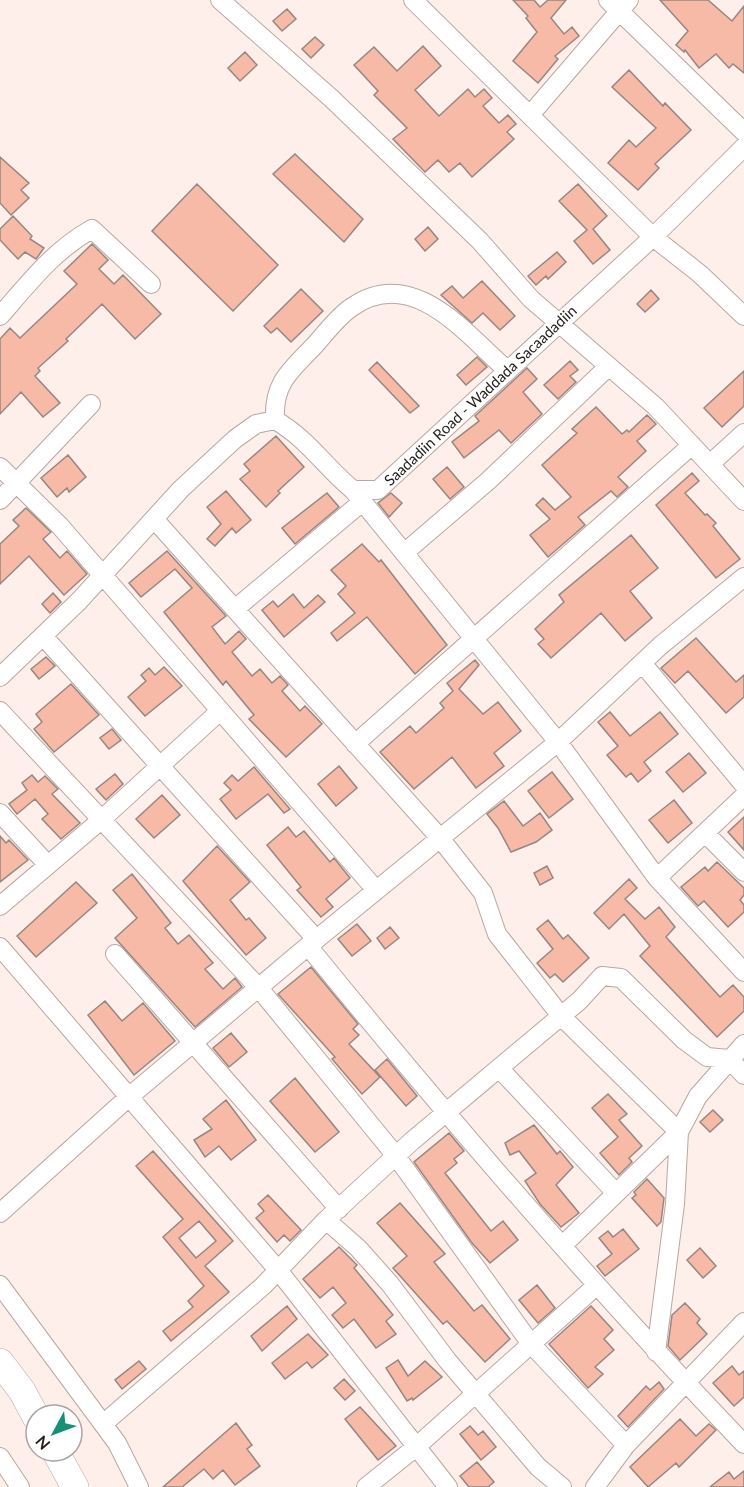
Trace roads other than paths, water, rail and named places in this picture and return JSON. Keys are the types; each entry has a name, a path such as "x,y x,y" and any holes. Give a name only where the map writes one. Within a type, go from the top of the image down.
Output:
{"highway":[{"path":"0,1362 28,1403"},
{"path":"62,1463 75,1487"}],"street":[{"path":"220,0 348,114 480,241 531,299 607,368 656,407 744,501"},
{"path":"413,0 653,237 700,274 744,316"},
{"path":"530,115 619,3 744,132"},
{"name":"Saadadiin Road - Waddada Sacaadadiin","path":"357,496 378,490 506,369 653,237 744,147"},
{"path":"0,316 46,264 74,239 92,229 151,284"},
{"path":"275,420 274,400 285,376 351,307 382,292 410,295 438,309 506,369"},
{"path":"404,553 488,481 607,368"},
{"path":"0,500 92,404"},
{"path":"0,677 102,577 181,489 235,439 256,424 275,420 297,432 357,496 558,742 657,878 744,972"},
{"path":"710,464 744,433"},
{"path":"356,744 692,446"},
{"path":"0,467 41,505 376,890"},
{"path":"235,609 357,496"},
{"path":"155,520 440,838 483,893 497,934 561,1016 680,1132 675,1204 656,1352"},
{"path":"0,1213 193,1042 558,742 642,663 744,577"},
{"path":"43,636 160,766 312,942 444,1113 656,1352 744,1444"},
{"path":"642,663 744,785"},
{"path":"0,711 258,987 396,1156 531,1344 626,1445"},
{"path":"0,906 101,820 220,711"},
{"path":"657,878 744,796"},
{"path":"0,813 48,865"},
{"path":"705,833 744,872"},
{"path":"0,947 278,1270 448,1487"},
{"path":"115,954 193,1042 538,1467 562,1487"},
{"path":"103,1424 278,1270 332,1215 396,1156 561,1016 602,976 621,978 684,1040 707,1057 729,1059 744,1074"},
{"path":"562,1246 615,1192 680,1132 698,1096 744,1044"},
{"path":"499,1068 615,1192"},
{"path":"366,1487 416,1447 597,1285"},
{"path":"0,1286 117,1443 139,1487"},
{"path":"595,1487 626,1445 744,1322"},
{"path":"0,1457 20,1487"}]}
